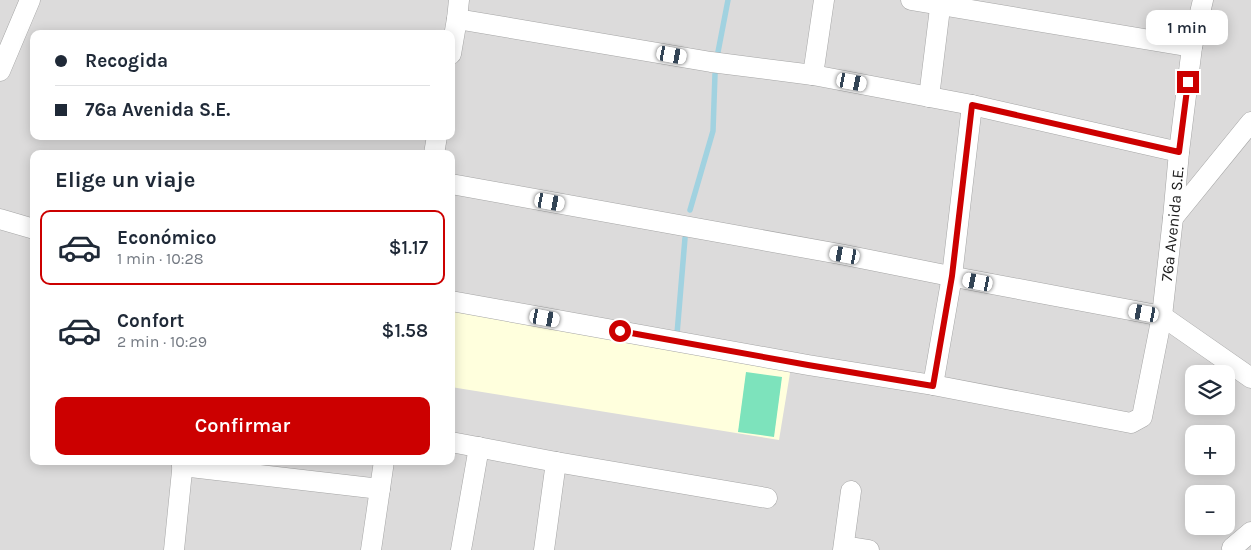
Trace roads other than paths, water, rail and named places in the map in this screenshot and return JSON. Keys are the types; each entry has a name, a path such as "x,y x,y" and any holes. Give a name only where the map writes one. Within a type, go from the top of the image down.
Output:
{"street":[{"path":"0,71 7,40 30,0"},
{"path":"813,75 824,0"},
{"path":"911,0 941,3 1192,47"},
{"name":"76a Avenida S.E.","path":"933,386 1131,423 1142,417 1162,316 1192,47 1203,0"},
{"path":"929,97 941,3"},
{"path":"455,30 458,9 711,62 813,75 972,105 1179,152"},
{"path":"455,302 933,386 952,276 972,105"},
{"path":"1173,218 1251,122"},
{"path":"455,185 835,253 1162,316 1251,378"},
{"path":"0,219 30,228"},
{"path":"455,443 767,498"},
{"path":"461,550 479,447"},
{"path":"544,550 556,462"},
{"path":"174,550 183,465"},
{"path":"191,465 380,489"},
{"path":"371,550 383,465"},
{"path":"851,491 843,548 869,550"},
{"path":"1237,548 1251,532"}],"waterway":[{"path":"718,52 728,0"},
{"path":"690,210 713,131 715,74"},
{"path":"677,334 685,238"}]}
